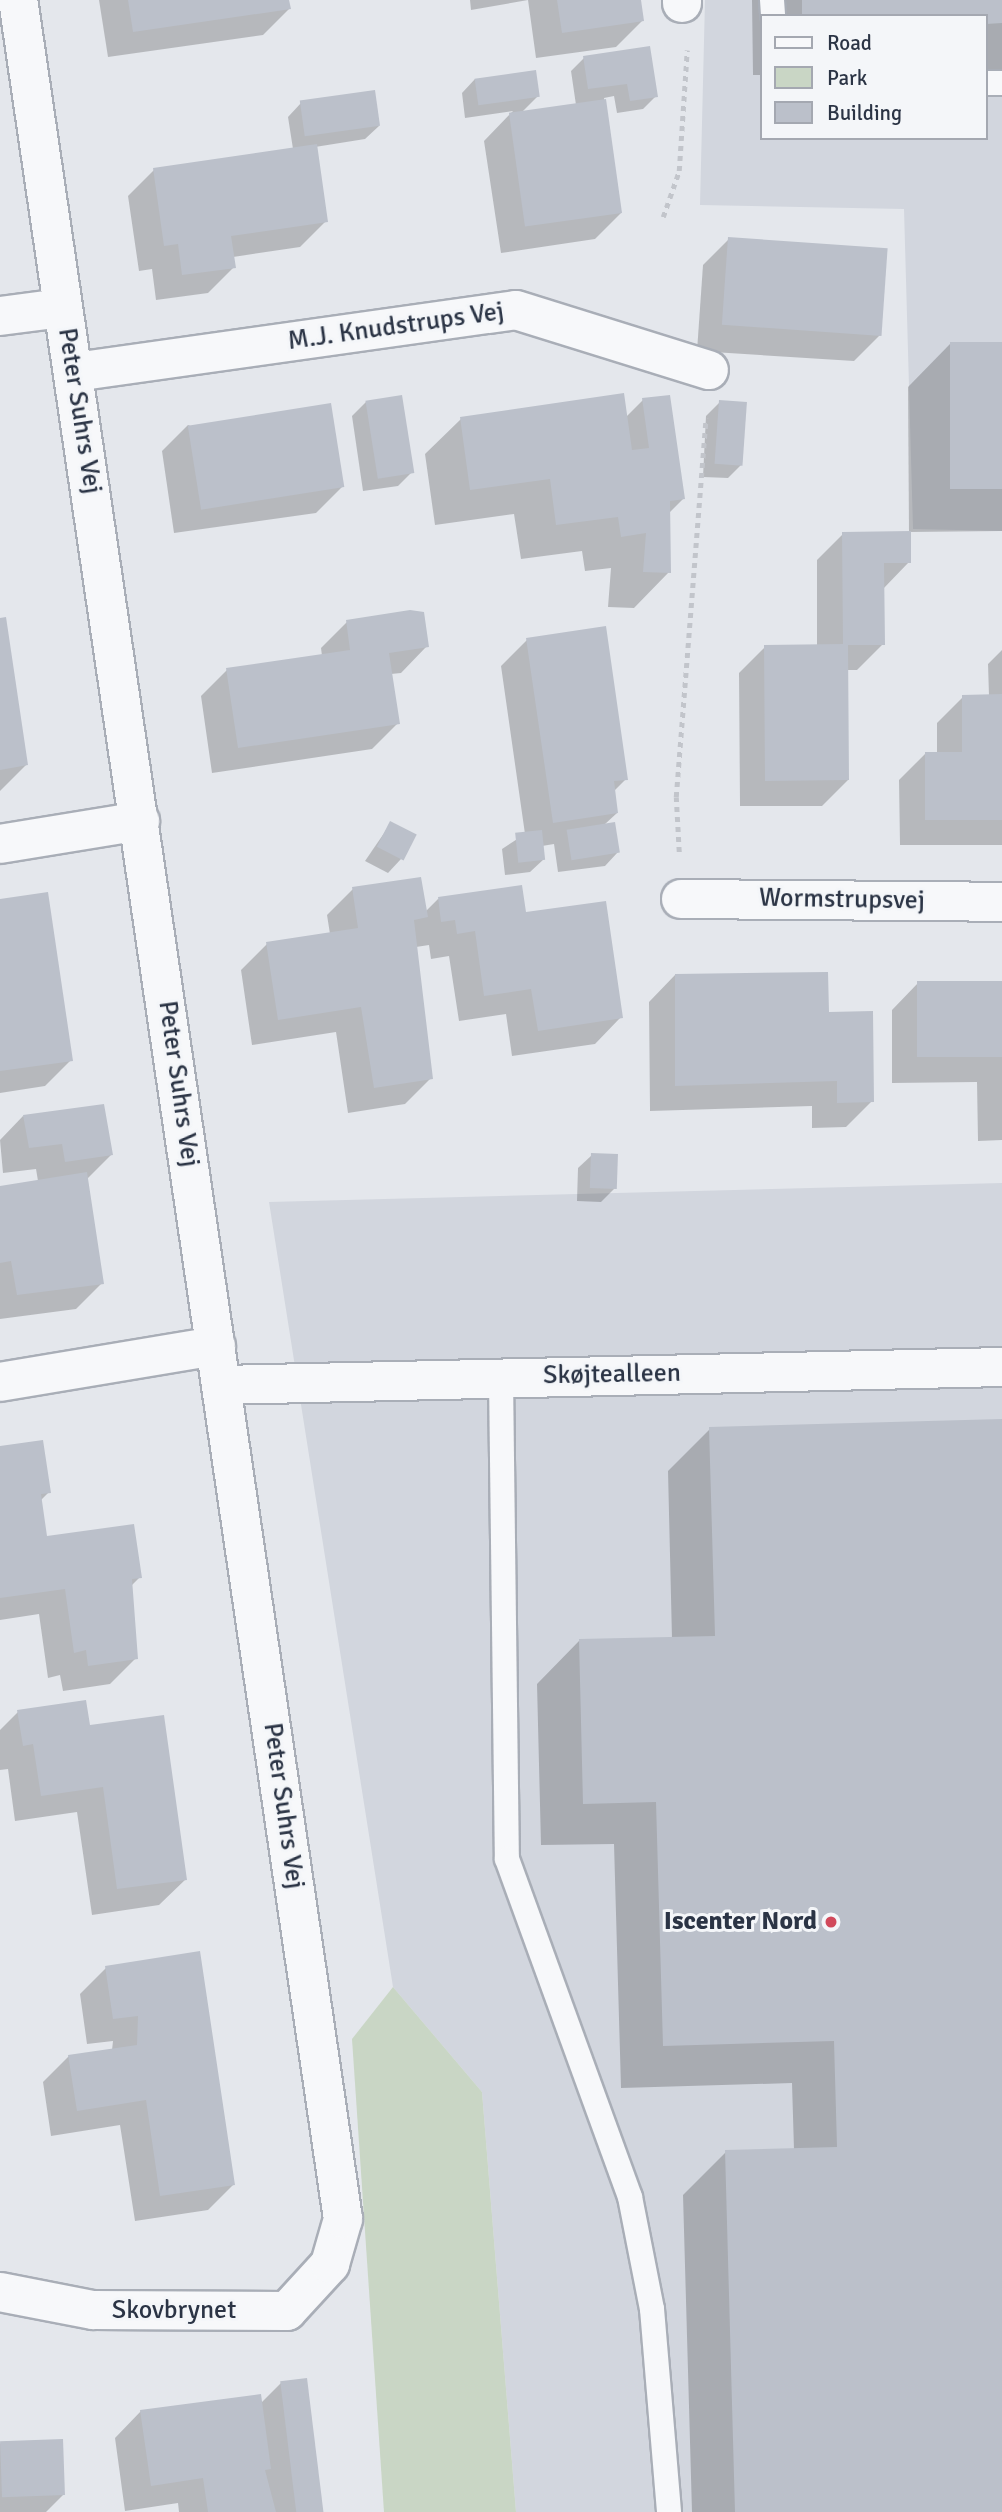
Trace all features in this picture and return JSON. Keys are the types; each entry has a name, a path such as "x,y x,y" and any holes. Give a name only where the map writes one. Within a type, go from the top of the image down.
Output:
{"street":[{"name":"Peter Suhrs Vej","path":"18,0 62,307 75,372 343,2219 330,2264"},
{"path":"0,316 62,307"},
{"name":"M.J. Knudstrups Vej","path":"75,372 516,310 709,370"},
{"path":"0,844 140,821"},
{"name":"Wormstrupsvej","path":"681,899 1002,902"},
{"path":"0,1382 216,1346"},
{"name":"Skøjtealleen","path":"222,1385 1002,1367"},
{"name":"Skovbrynet","path":"0,2292 93,2310 287,2311 330,2264"}],"lane":[{"path":"501,1377 507,1859 630,2197 652,2309 669,2512"}],"path":[{"path":"663,218 678,171 689,22 682,1"},
{"path":"681,899 676,797 709,370"}],"shaded area":[{"path":"705,0 1002,0 1002,531 913,529 904,209 700,205"},
{"path":"1002,1183 1002,2512 516,2512 482,2092 393,1987 269,1202"}],"green space":[{"path":"393,1987 482,2092 516,2512 384,2512 352,2039"}],"building":[{"path":"128,0 289,0 291,9 133,32"},
{"path":"557,0 641,0 644,21 562,33"},
{"path":"802,0 1002,0 1002,23 988,24 988,14 802,14"},
{"path":"650,46 658,97 630,101 627,84 588,89 583,56"},
{"path":"536,70 540,97 478,105 475,79"},
{"path":"375,90 380,126 305,136 300,101"},
{"path":"606,99 622,213 525,227 509,113"},
{"path":"317,144 328,222 231,236 236,268 182,275 178,244 164,246 153,168"},
{"path":"728,237 888,248 881,336 722,325"},
{"path":"950,342 1002,342 1002,489 950,489"},
{"path":"624,393 632,450 649,448 642,398 670,395 685,499 670,501 671,573 643,572 646,533 621,537 618,517 556,525 550,479 470,490 460,417"},
{"path":"402,395 414,473 378,479 365,401"},
{"path":"719,400 747,402 742,466 715,464"},
{"path":"331,403 344,487 201,510 188,426"},
{"path":"911,531 911,563 884,563 885,645 848,645 849,780 765,781 764,645 843,644 842,532"},
{"path":"410,610 424,612 429,647 389,653 400,724 238,748 226,668 350,650 346,620"},
{"path":"6,617 28,765 0,770 0,618"},
{"path":"606,626 628,780 614,781 618,813 553,823 526,638"},
{"path":"1002,694 1002,820 925,820 925,752 962,752 962,695"},
{"path":"390,821 417,835 404,860 377,847"},
{"path":"615,822 620,853 571,860 567,830"},
{"path":"542,830 545,860 518,863 515,833"},
{"path":"421,877 428,917 414,920 433,1079 374,1088 361,1007 278,1020 266,942 358,928 352,887"},
{"path":"522,885 526,912 606,901 623,1018 538,1031 531,989 484,996 475,931 457,934 455,920 441,922 438,897"},
{"path":"48,892 73,1061 0,1071 0,899"},
{"path":"828,972 829,1012 873,1011 874,1102 837,1103 837,1081 675,1086 675,974"},
{"path":"917,981 1002,981 1002,1057 917,1057"},
{"path":"104,1104 113,1155 65,1162 62,1144 29,1148 23,1115"},
{"path":"591,1153 618,1154 617,1189 590,1188"},
{"path":"87,1172 104,1284 17,1295 11,1261 0,1263 0,1186"},
{"name":"Iscenter Nord","path":"1002,1419 1002,2512 735,2512 725,2150 837,2147 834,2041 663,2046 656,1802 583,1804 579,1639 715,1636 709,1427"},
{"path":"43,1440 51,1493 41,1494 47,1536 134,1524 142,1578 132,1579 138,1659 88,1666 86,1650 74,1653 65,1589 0,1598 0,1446"},
{"path":"86,1700 90,1725 164,1715 187,1880 117,1889 103,1787 41,1796 33,1744 23,1746 17,1710"},
{"path":"200,1951 235,2185 160,2196 146,2100 77,2111 68,2055 137,2045 138,2016 113,2019 105,1966"},
{"path":"307,2378 323,2512 296,2512 280,2381"},
{"path":"261,2394 271,2469 265,2470 276,2512 208,2512 203,2478 151,2486 140,2410"},
{"path":"63,2439 65,2495 2,2497 0,2441"}],"place":[{"name":"Iscenter Nord","path":"831,1922"}]}
